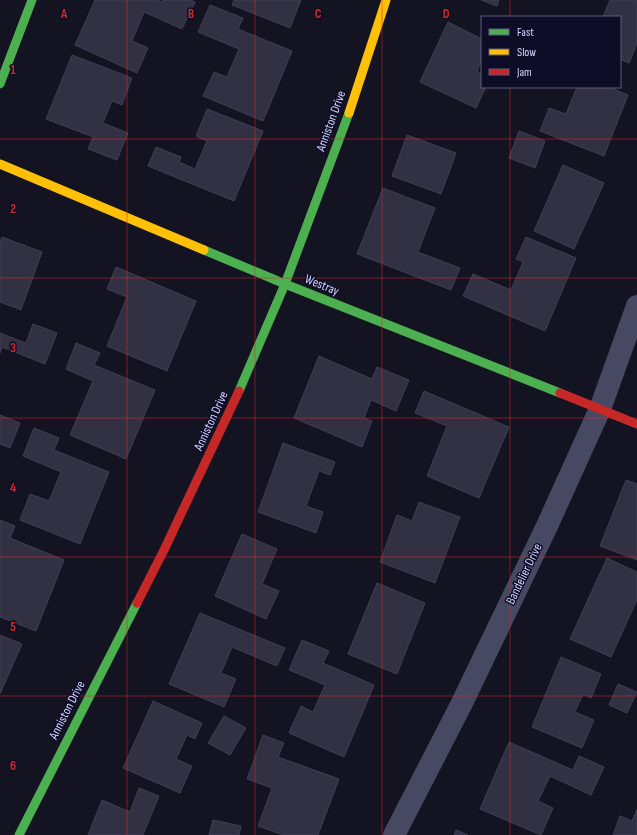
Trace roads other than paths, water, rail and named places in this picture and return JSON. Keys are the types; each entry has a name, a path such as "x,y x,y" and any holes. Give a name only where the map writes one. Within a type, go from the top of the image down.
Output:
{"street":[{"path":"0,84 32,0"},
{"name":"Anniston Drive","path":"19,835 164,550 236,397 285,284 351,107 386,0"},
{"name":"Westray","path":"0,164 285,284 637,424"},
{"name":"Bandelier Drive","path":"394,835 461,705 547,526 600,409 637,306"}]}
